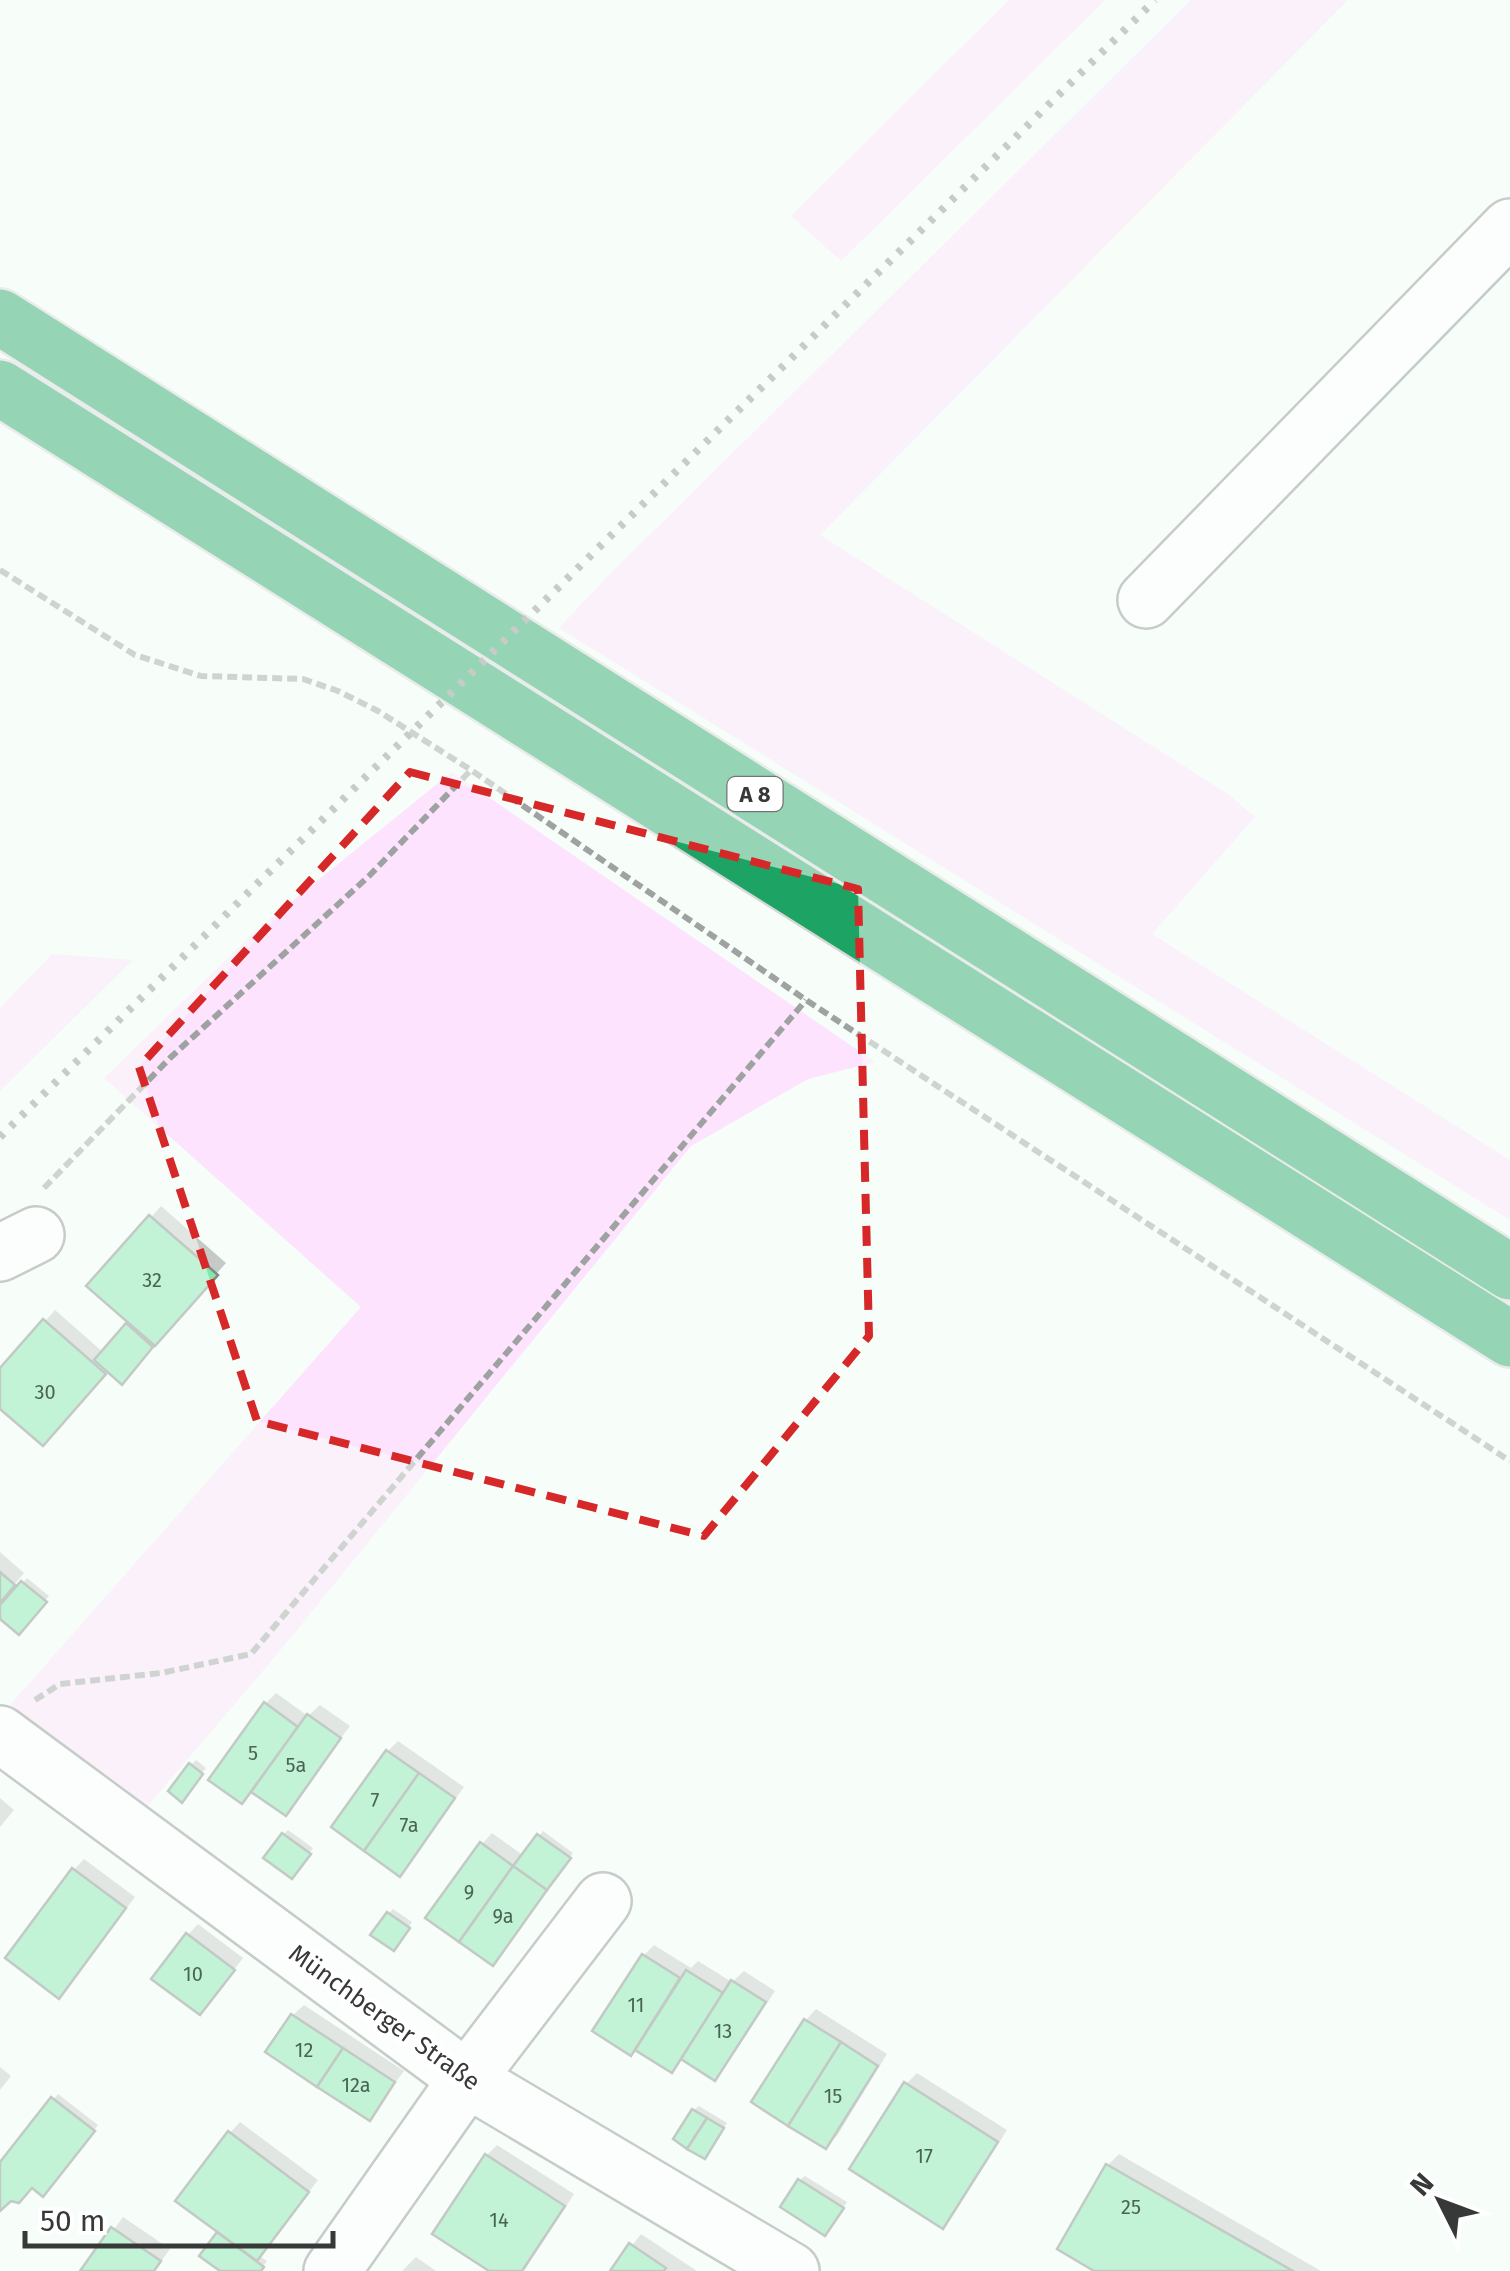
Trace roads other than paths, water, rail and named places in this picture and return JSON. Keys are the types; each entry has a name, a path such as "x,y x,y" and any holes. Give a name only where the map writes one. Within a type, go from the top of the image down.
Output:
{"highway":[{"name":"A 8","path":"0,316 1510,1272"},
{"name":"A 8","path":"0,388 1510,1339"}],"street":[{"path":"1146,600 1510,227"},
{"name":"Münchberger Straße","path":"15,1718 467,2080 790,2271"},
{"path":"332,2271 467,2080 604,1902"}],"railway":[{"path":"0,1137 1155,0"}]}
